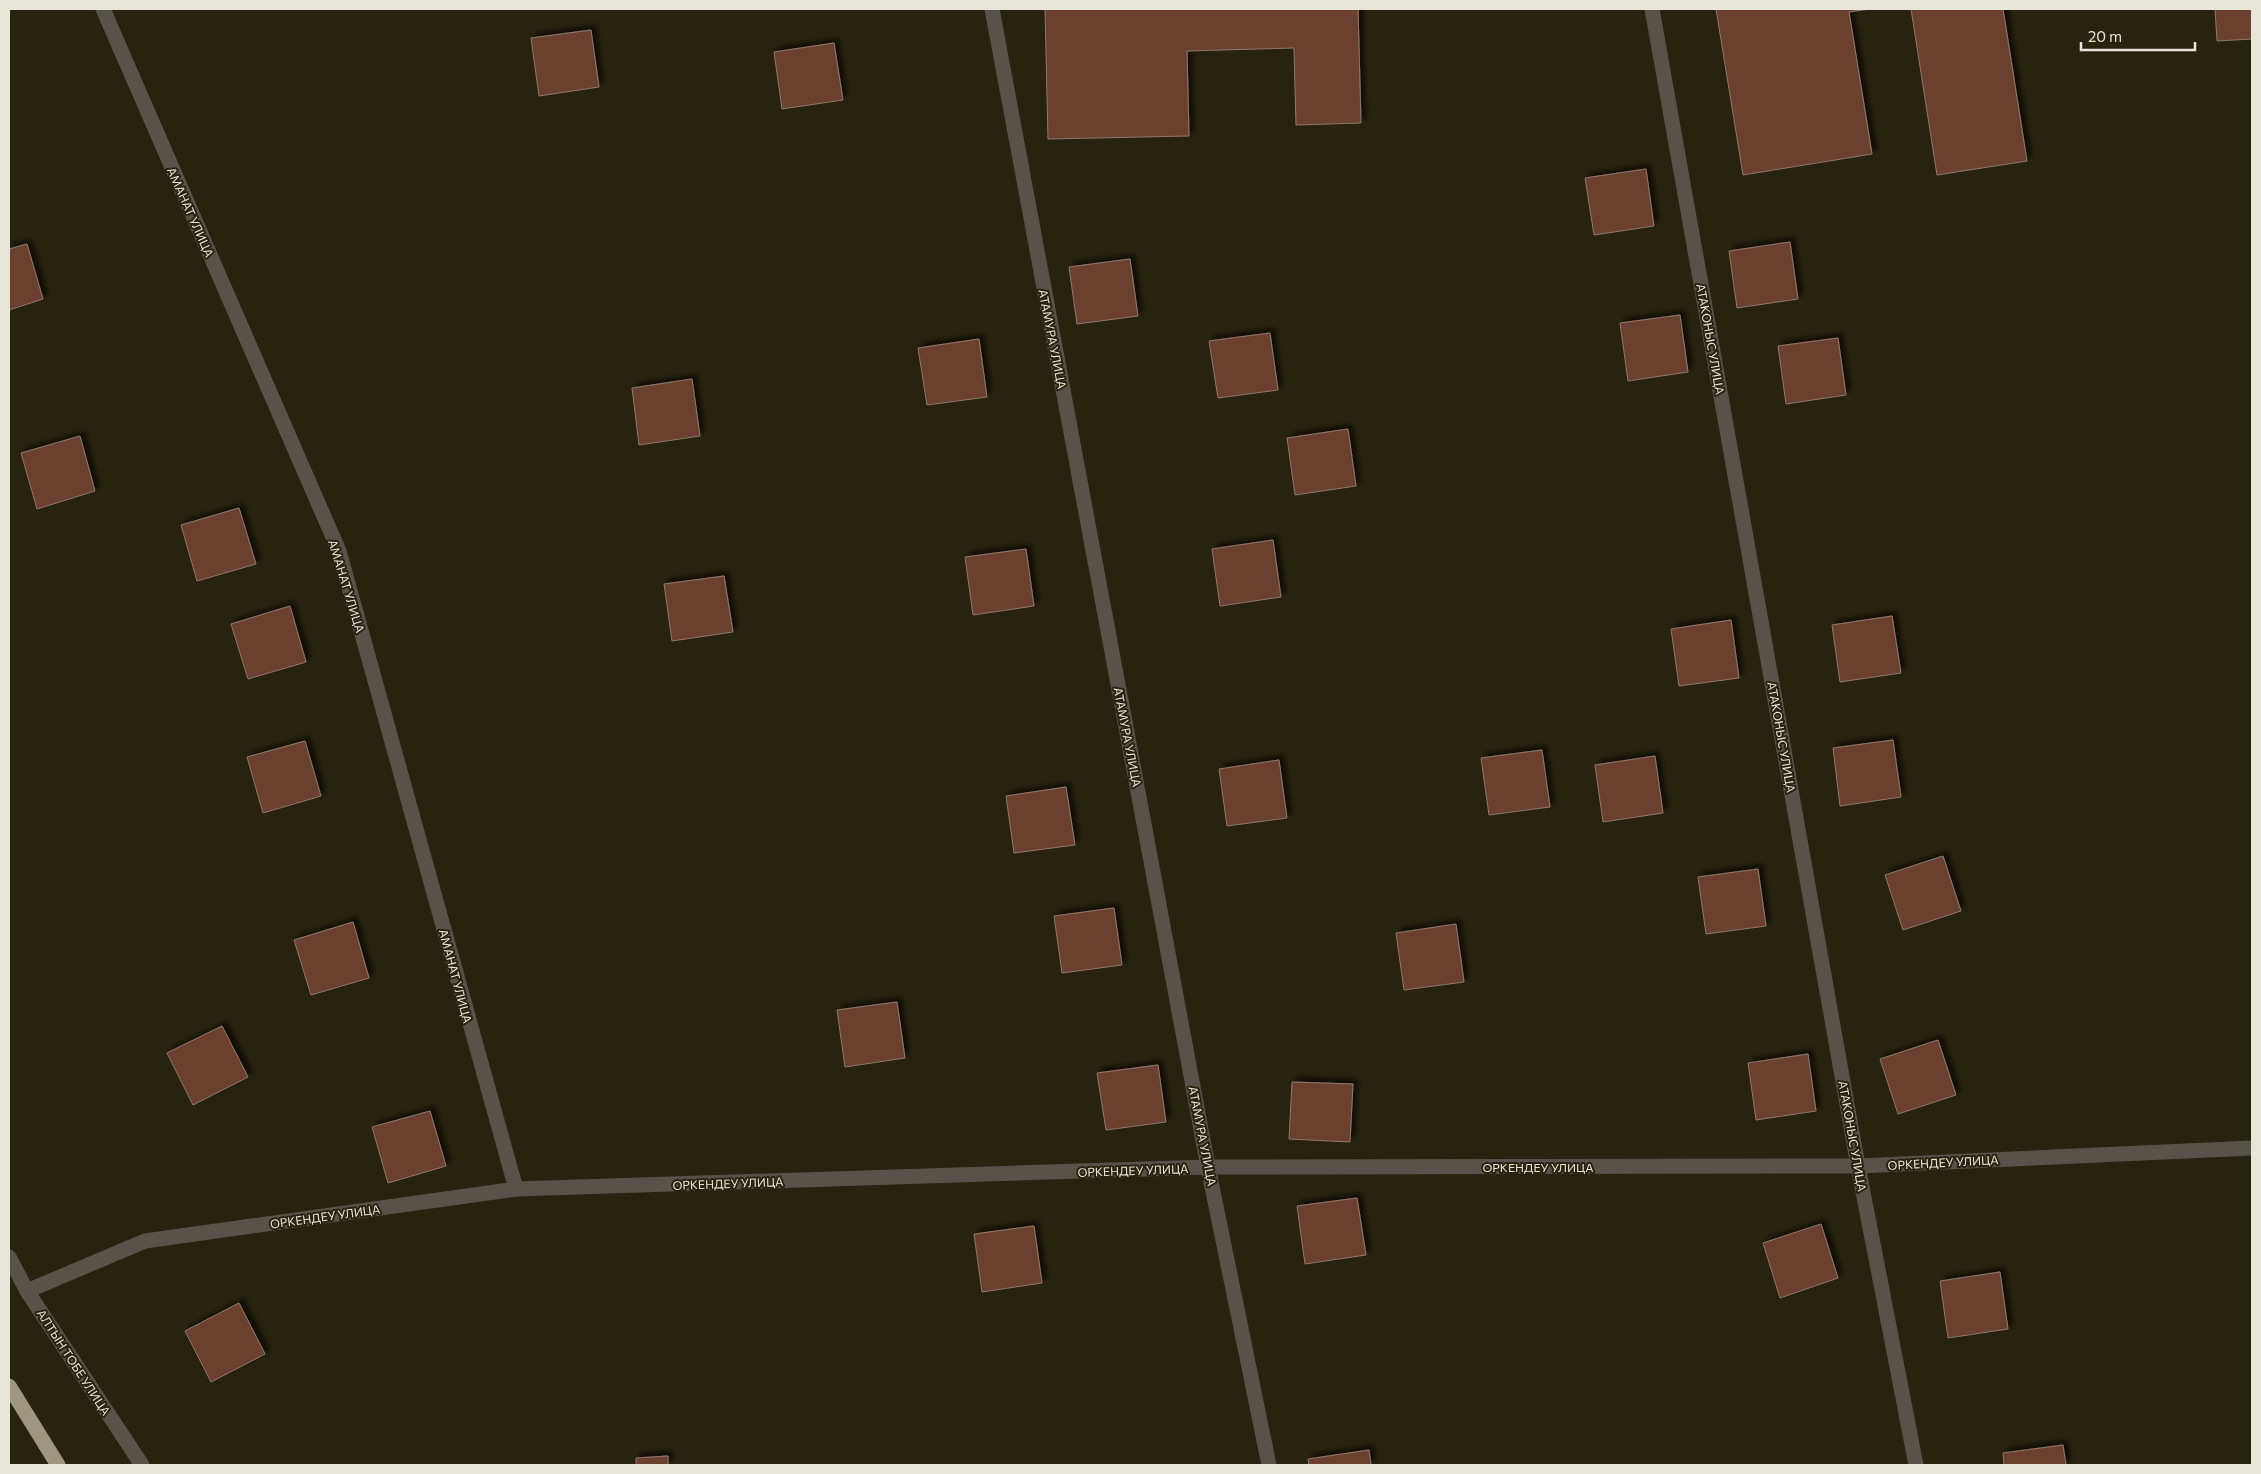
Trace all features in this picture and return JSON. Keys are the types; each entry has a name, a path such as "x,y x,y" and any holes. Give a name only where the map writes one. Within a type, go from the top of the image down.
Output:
{"highway":[{"path":"9,1386 58,1465"}],"street":[{"name":"АМАНАТ УЛИЦА","path":"103,9 339,551 516,1190"},
{"name":"АТАМУРА УЛИЦА","path":"992,9 1208,1167 1269,1465"},
{"name":"АТАКОНЫС УЛИЦА","path":"1652,9 1858,1166 1916,1465"},
{"name":"ОРКЕНДЕУ УЛИЦА","path":"27,1291 145,1241 516,1190 1208,1167 1858,1166 2252,1148"},
{"name":"АЛТЫН ТОБЕ УЛИЦА","path":"9,1258 27,1291 142,1465"}],"building":[{"path":"1045,9 1358,9 1361,123 1296,125 1294,48 1187,51 1189,136 1048,139"},
{"path":"1716,9 1870,9 1849,12 1872,154 1743,175"},
{"path":"1911,9 2003,9 2027,161 1937,175"},
{"path":"2215,9 2252,9 2252,39 2217,41"},
{"path":"591,30 599,87 539,96 531,38"},
{"path":"834,43 843,100 782,109 774,52"},
{"path":"1646,169 1654,226 1594,235 1585,178"},
{"path":"1790,242 1798,299 1737,308 1729,251"},
{"path":"27,244 43,299 9,310 9,249"},
{"path":"1130,259 1138,316 1077,324 1069,267"},
{"path":"1680,315 1688,372 1628,381 1620,323"},
{"path":"1270,333 1278,390 1218,398 1209,341"},
{"path":"1838,338 1846,395 1786,404 1778,346"},
{"path":"979,339 987,397 927,405 918,348"},
{"path":"692,379 700,436 639,445 632,388"},
{"path":"1348,429 1356,486 1295,495 1287,438"},
{"path":"80,436 95,491 37,509 21,453"},
{"path":"239,508 256,564 197,581 181,525"},
{"path":"1273,540 1281,597 1220,606 1212,549"},
{"path":"1026,549 1034,606 973,615 965,557"},
{"path":"724,576 733,632 672,641 664,584"},
{"path":"290,606 306,662 248,679 231,624"},
{"path":"1892,616 1901,673 1840,682 1832,625"},
{"path":"1731,620 1739,678 1679,686 1671,629"},
{"path":"1893,740 1901,797 1840,806 1833,748"},
{"path":"305,741 321,796 263,813 247,757"},
{"path":"1542,750 1550,807 1489,815 1481,758"},
{"path":"1655,756 1663,813 1603,822 1595,765"},
{"path":"1279,760 1287,818 1227,826 1219,769"},
{"path":"1066,787 1075,845 1014,853 1006,796"},
{"path":"1943,856 1961,911 1903,930 1885,875"},
{"path":"1758,869 1766,926 1706,934 1698,877"},
{"path":"1114,908 1122,965 1062,973 1054,916"},
{"path":"353,922 369,978 311,995 294,940"},
{"path":"1456,924 1464,982 1404,990 1396,933"},
{"path":"897,1002 905,1058 845,1067 837,1010"},
{"path":"222,1026 248,1077 193,1105 167,1053"},
{"path":"1938,1040 1956,1095 1898,1114 1880,1059"},
{"path":"1808,1054 1816,1111 1756,1120 1748,1063"},
{"path":"1158,1065 1166,1122 1106,1130 1097,1073"},
{"path":"1292,1082 1353,1084 1350,1142 1289,1139"},
{"path":"430,1111 446,1166 388,1183 372,1127"},
{"path":"1357,1198 1366,1255 1305,1264 1297,1206"},
{"path":"1821,1224 1838,1278 1780,1298 1763,1243"},
{"path":"1034,1226 1042,1283 982,1292 974,1234"},
{"path":"2000,1272 2008,1329 1948,1338 1940,1281"},
{"path":"239,1303 265,1354 211,1382 185,1331"},
{"path":"2063,1445 2066,1465 2004,1465 2003,1453"},
{"path":"1369,1450 1371,1465 1309,1465 1308,1459"},
{"path":"668,1456 668,1465 636,1465 636,1458"}]}
